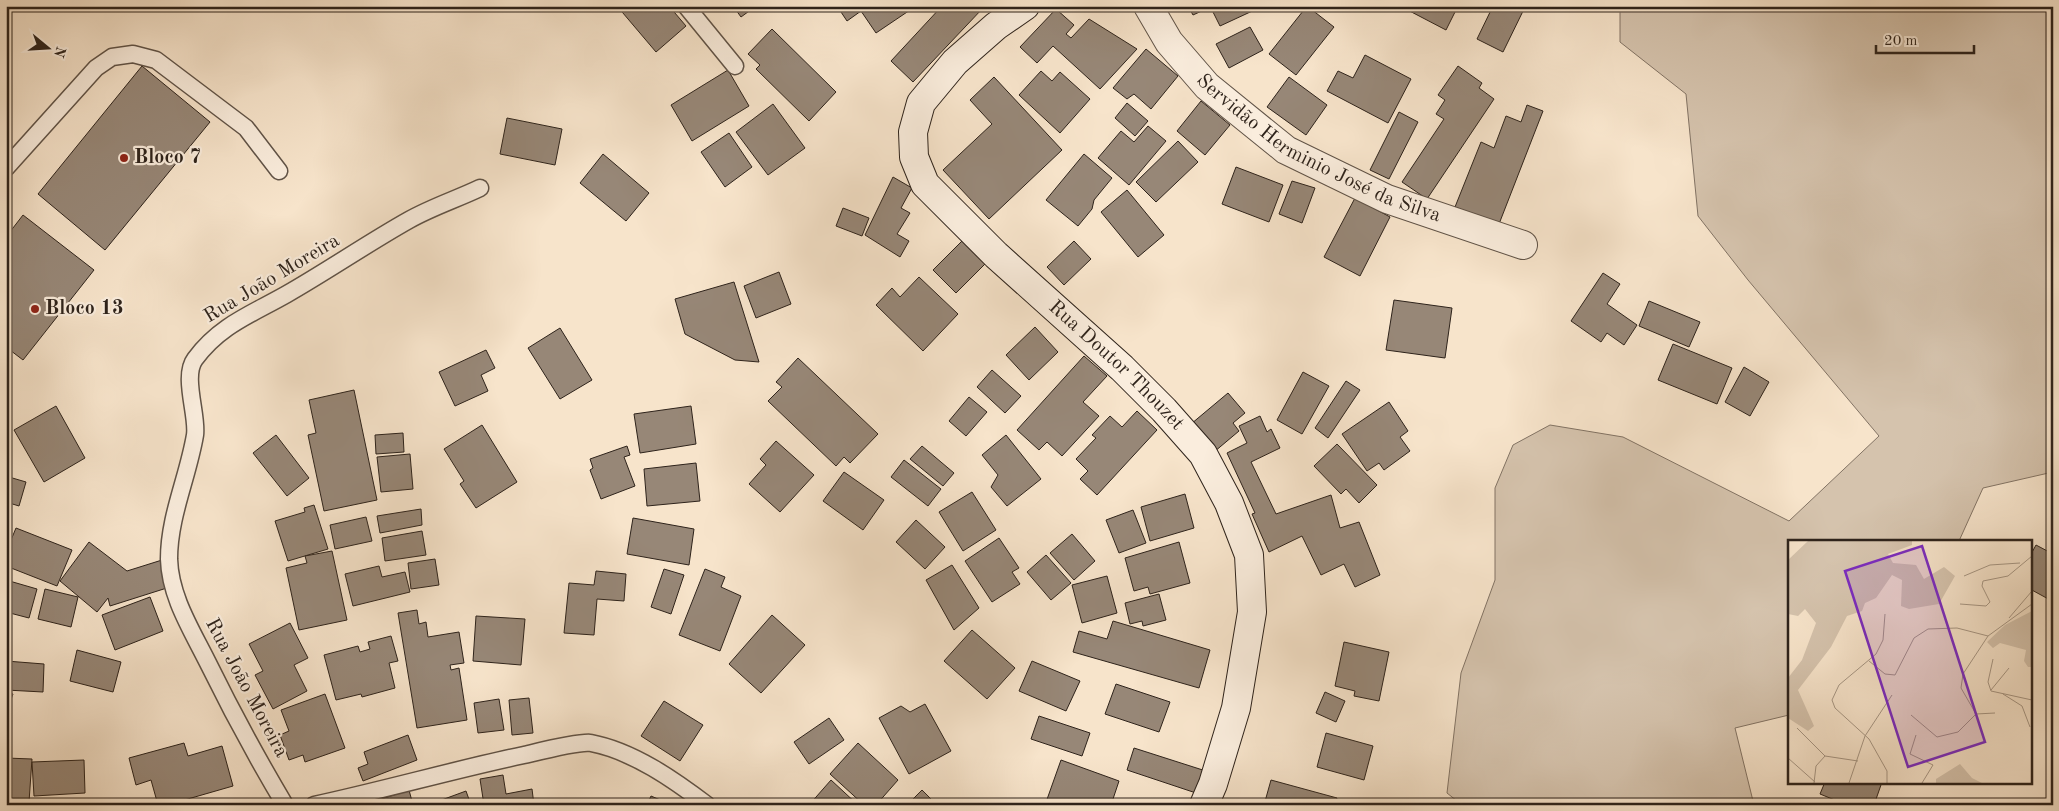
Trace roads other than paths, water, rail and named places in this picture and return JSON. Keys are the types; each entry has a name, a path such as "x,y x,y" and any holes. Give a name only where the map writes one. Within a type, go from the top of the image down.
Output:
{"street":[{"name":"Rua Doutor Thouzet","path":"1025,6 996,26 954,62 921,103 914,132 914,157 925,184 996,255 1122,368 1164,410 1203,454 1229,503 1249,555 1252,612 1236,708 1213,784 1204,805"},
{"name":"Servidão Herminio José da Silva","path":"1148,6 1168,42 1207,86 1286,150 1387,199 1523,245"}],"lane":[{"path":"686,6 735,66"},
{"path":"6,168 96,68 112,57 133,54 156,60 246,128 278,171"},
{"name":"Rua João Moreira","path":"285,805 249,744 224,696 182,612 171,580 169,558 173,522 187,473 195,432 190,383 193,362 209,341 241,317 286,294 411,218 480,188"},
{"path":"314,805 486,763 589,742 625,755 669,777 707,805"}],"place":[{"name":"Bloco 7","path":"124,158"},
{"name":"Bloco 13","path":"35,309"}]}
